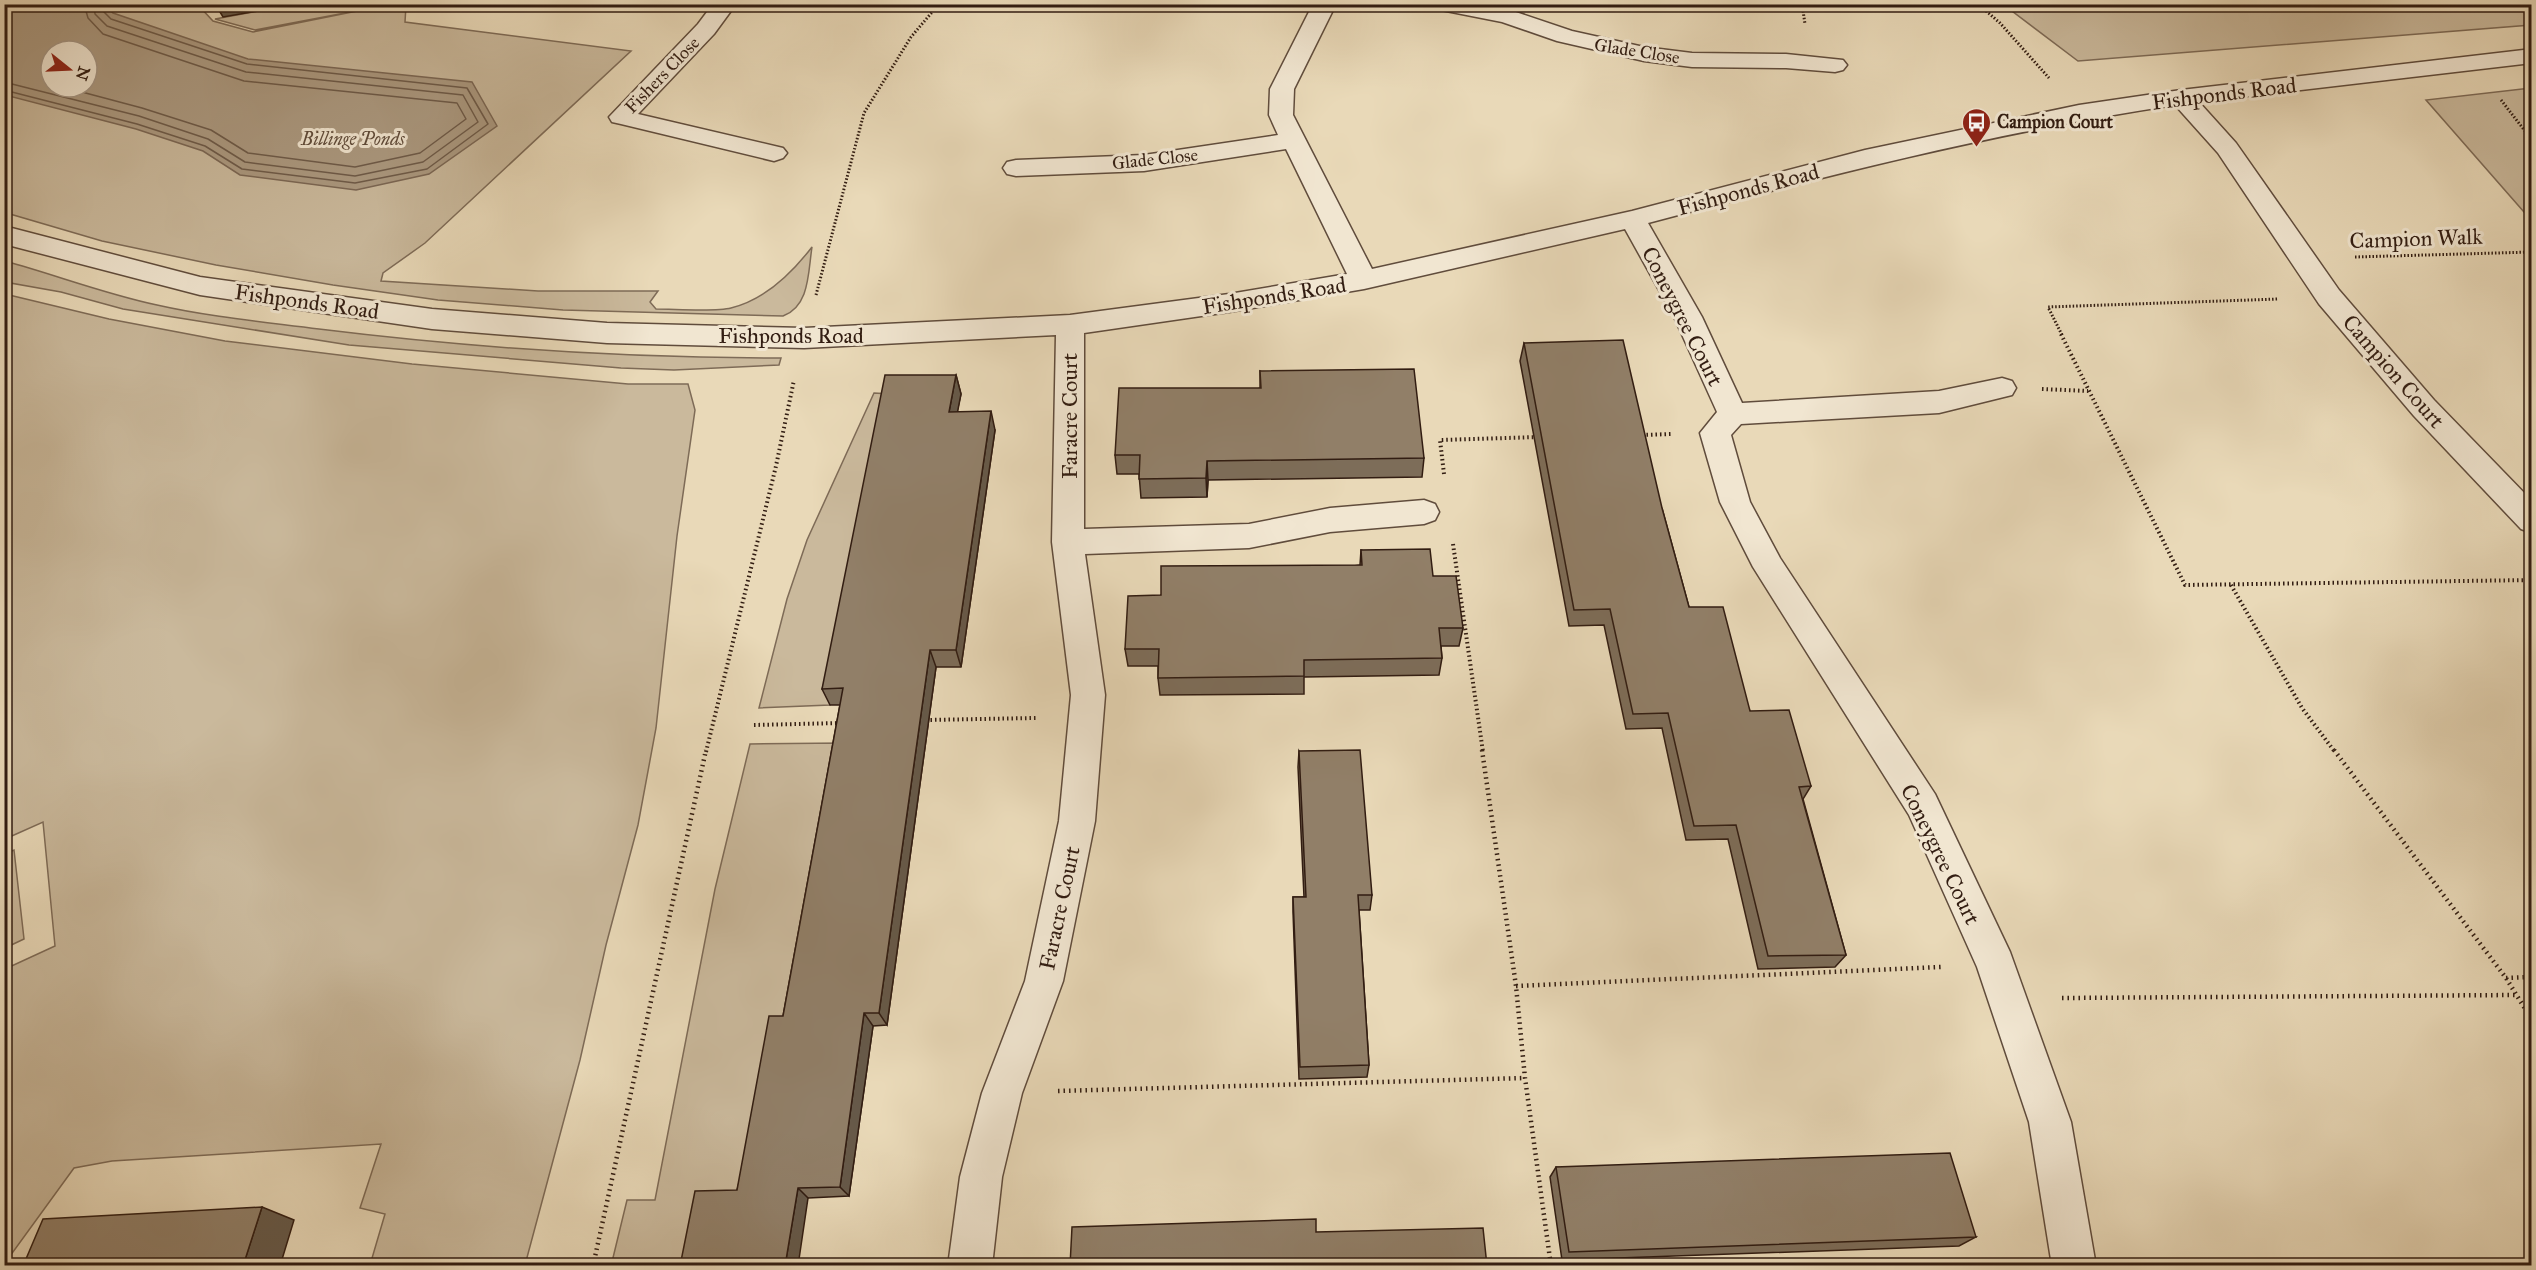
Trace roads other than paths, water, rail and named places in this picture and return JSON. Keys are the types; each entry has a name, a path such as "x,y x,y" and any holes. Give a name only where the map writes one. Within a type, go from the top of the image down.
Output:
{"street":[{"name":"Fishers Close","path":"725,4 706,29 621,117 774,153"},
{"path":"1325,4 1282,89 1281,115 1364,280"},
{"name":"Glade Close","path":"1444,4 1507,16 1565,36 1644,54 1692,60 1786,61 1835,65"},
{"name":"Fishponds Road","path":"4,235 200,286 432,319 607,333 804,338 1070,325 1229,303 1364,280 1632,219 1865,158 2079,112 2181,97 2532,56"},
{"name":"Campion Court","path":"2181,97 2227,148 2329,297 2424,408 2532,520"},
{"name":"Glade Close","path":"1016,168 1144,163 1293,140"},
{"name":"Coneygree Court","path":"1632,219 1688,317 1724,423 1735,502 1769,567 1922,805 1996,965 2050,1122 2074,1266"},
{"name":"Faracre Court","path":"970,1266 981,1177 1002,1093 1044,981 1077,821 1088,695 1068,542 1070,325"},
{"name":"Coneygree Court","path":"1724,423 1939,402 2002,388"},
{"path":"1068,542 1249,536 1329,520 1424,512"}],"water":[{"path":"5,4 105,5 113,13 248,59 472,82 497,126 429,174 356,190 240,175 203,151 136,129 5,95"}],"place":[{"name":"Campion Court","path":"1976,148"}],"park label":[{"name":"Billinge Ponds","path":"353,139"}]}
